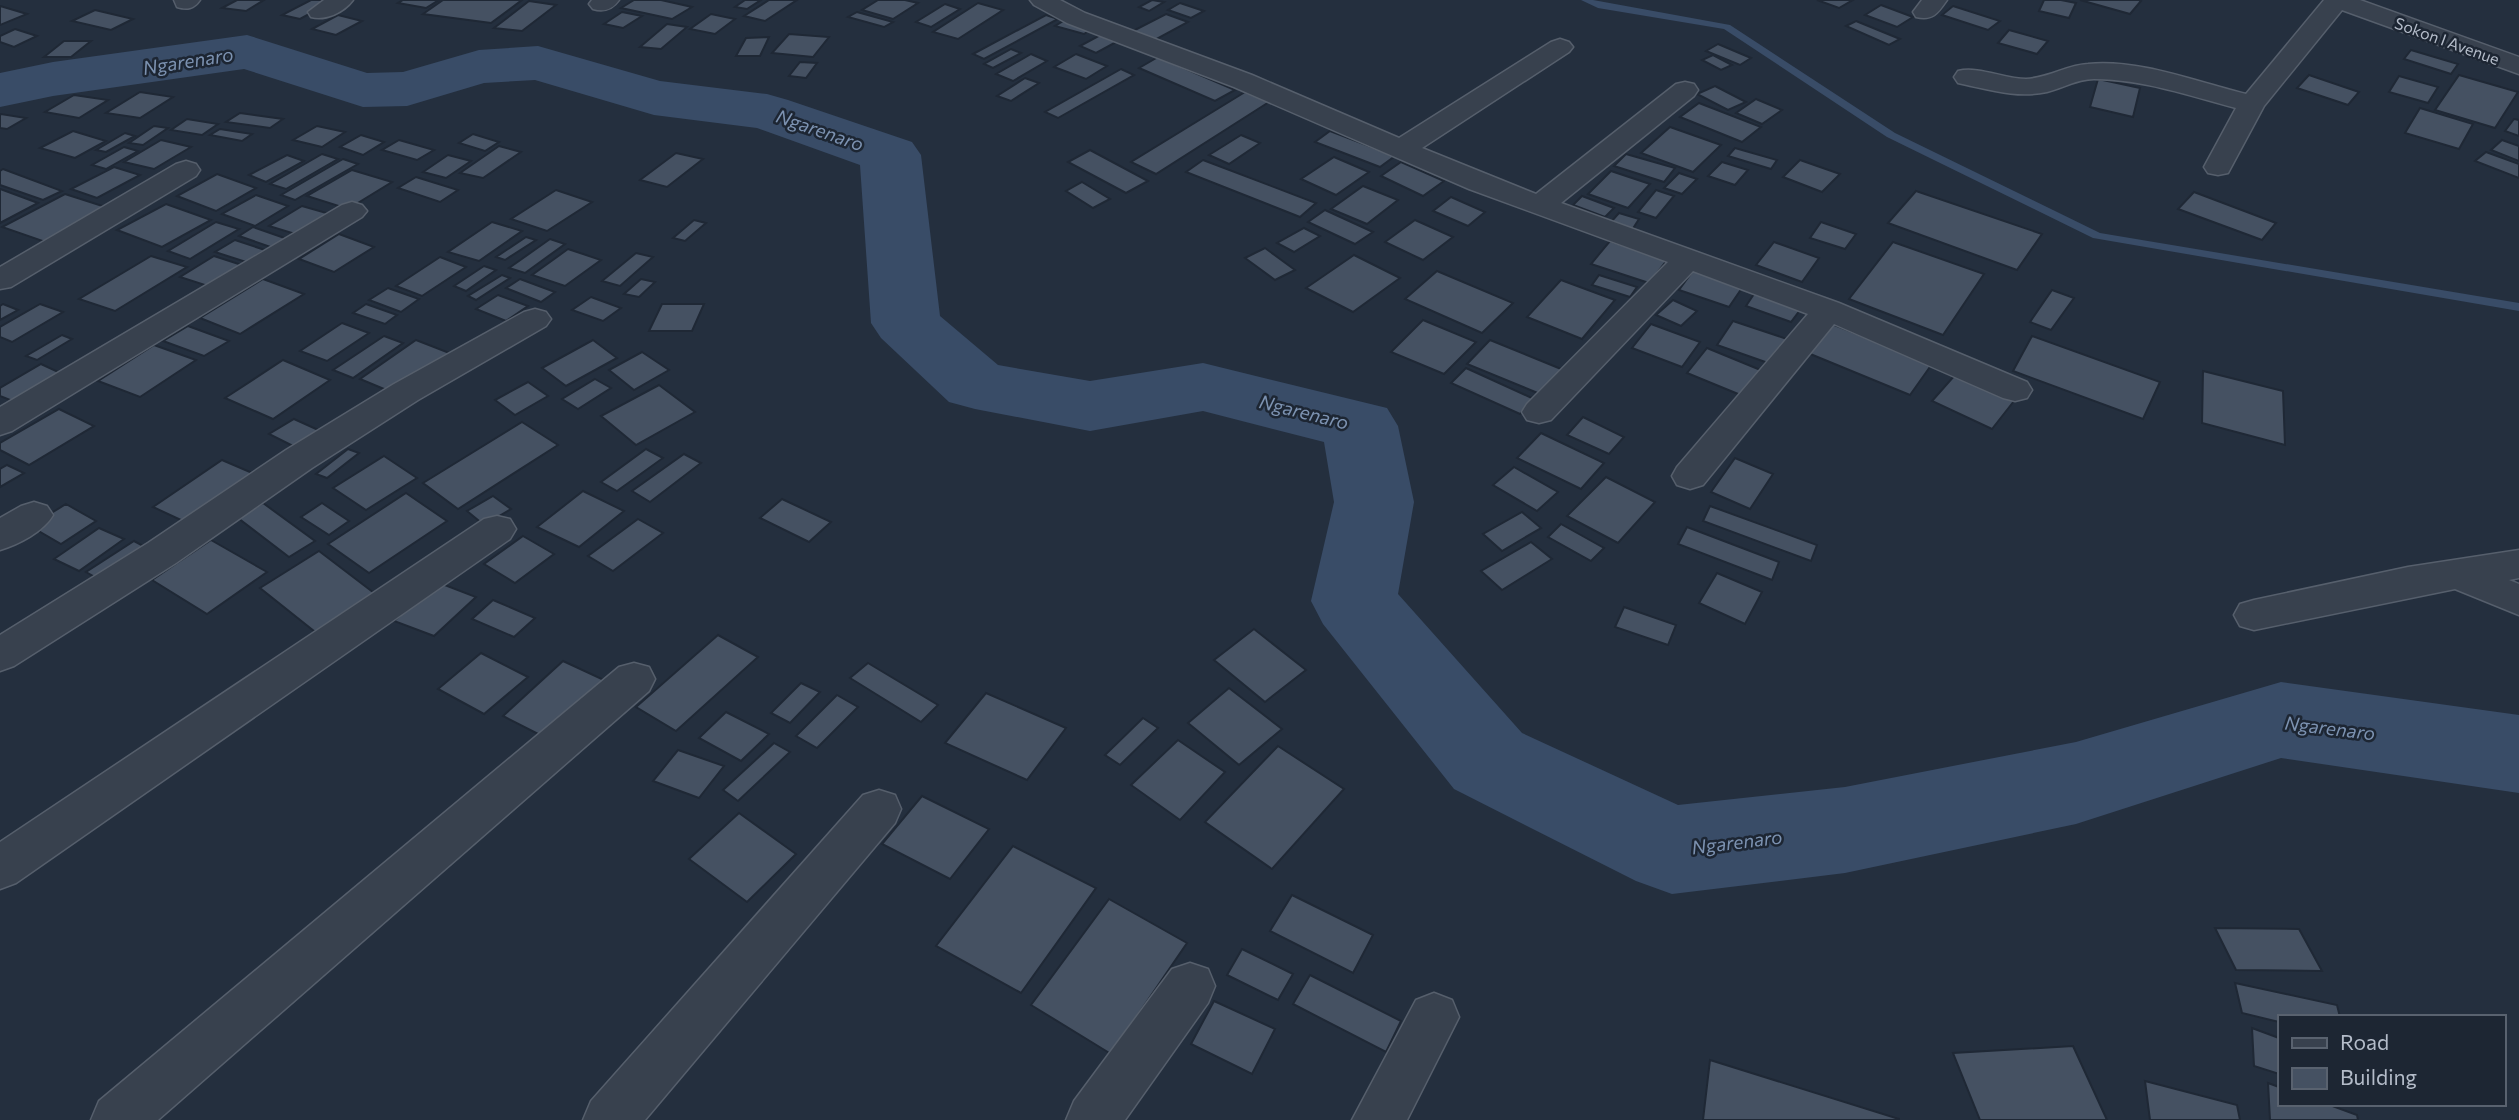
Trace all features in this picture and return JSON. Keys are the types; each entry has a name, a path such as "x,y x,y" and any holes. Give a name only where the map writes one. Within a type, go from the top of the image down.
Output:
{"street":[{"path":"1042,0 1076,18 1243,80 1539,206 1828,310 2015,390"},
{"path":"2218,167 2252,104 2337,0"},
{"name":"Sokon I Avenue","path":"2337,0 2519,66"},
{"path":"1402,149 1560,47"},
{"path":"1967,77 2011,87 2029,87 2049,83 2078,71 2110,72 2252,104"},
{"path":"1539,206 1685,90"},
{"path":"0,280 186,170"},
{"path":"0,423 352,211"},
{"path":"1539,412 1688,259"},
{"path":"1690,476 1828,310"},
{"path":"0,655 162,553 299,459 406,393 535,319"},
{"path":"0,536 34,515"},
{"path":"0,869 498,529"},
{"path":"2254,615 2455,573 2519,564"},
{"path":"2455,573 2519,600"},
{"path":"118,1120 634,679"},
{"path":"610,1120 880,809"},
{"path":"1093,1120 1190,986"},
{"path":"1379,1120 1434,1017"}],"building":[{"path":"237,0 264,0 246,11 222,8"},
{"path":"311,0 335,0 300,19 282,15"},
{"path":"403,0 439,0 426,8 398,3"},
{"path":"443,0 522,0 491,23 423,14"},
{"path":"634,0 661,0 692,7 672,19 621,8"},
{"path":"745,0 761,0 747,9 735,7"},
{"path":"769,0 797,0 765,21 744,16"},
{"path":"878,0 918,3 893,19 862,10"},
{"path":"1152,0 1164,2 1149,11 1139,7"},
{"path":"1817,0 1853,0 1839,8"},
{"path":"2044,0 2076,3 2069,18 2039,11"},
{"path":"2080,0 2139,0 2141,1 2130,14"},
{"path":"529,1 556,5 522,31 494,28"},
{"path":"978,3 1003,10 958,39 933,32"},
{"path":"1180,3 1204,11 1191,18 1168,10"},
{"path":"945,4 960,9 931,27 916,22"},
{"path":"1881,5 1913,17 1897,27 1865,15"},
{"path":"0,6 27,14 0,25"},
{"path":"1953,6 2000,21 1988,30 1942,15"},
{"path":"95,10 133,19 111,30 72,21"},
{"path":"622,12 642,16 623,28 604,24"},
{"path":"857,12 893,22 884,27 848,17"},
{"path":"711,14 735,19 715,34 690,29"},
{"path":"1166,14 1188,22 1153,41 1131,32"},
{"path":"338,15 362,21 336,35 312,29"},
{"path":"1046,15 1058,19 984,59 973,54"},
{"path":"1065,20 1093,28 1084,34 1055,26"},
{"path":"1856,21 1900,39 1889,45 1846,26"},
{"path":"667,24 687,27 661,49 640,47"},
{"path":"15,29 37,36 14,47 0,42 0,36"},
{"path":"2009,30 2048,41 2037,54 1998,43"},
{"path":"1104,33 1120,40 1096,53 1080,46"},
{"path":"789,34 829,37 813,57 772,53"},
{"path":"769,37 760,56 736,56 746,38"},
{"path":"64,41 91,41 71,57 44,57"},
{"path":"1718,44 1751,58 1740,65 1706,51"},
{"path":"1011,49 1021,53 993,68 984,64"},
{"path":"2411,50 2458,64 2451,74 2404,59"},
{"path":"1031,54 1047,61 1013,81 996,74"},
{"path":"1076,54 1107,66 1086,79 1054,67"},
{"path":"1713,55 1732,65 1721,70 1702,60"},
{"path":"1158,57 1235,90 1215,101 1139,68"},
{"path":"800,62 817,63 806,78 789,76"},
{"path":"1121,69 1134,75 1058,118 1045,112"},
{"path":"2309,75 2359,92 2348,105 2297,88"},
{"path":"2459,75 2518,92 2495,128 2435,110"},
{"path":"2399,76 2438,87 2428,103 2389,92"},
{"path":"1025,78 1039,83 1011,101 997,96"},
{"path":"2098,79 2140,88 2133,117 2090,107"},
{"path":"1715,86 1746,102 1728,110 1697,94"},
{"path":"140,92 173,97 140,118 106,113"},
{"path":"1245,92 1269,102 1156,174 1131,162"},
{"path":"74,95 108,100 79,118 45,112"},
{"path":"1756,99 1782,110 1762,124 1736,113"},
{"path":"1699,103 1761,127 1742,142 1680,117"},
{"path":"2420,108 2473,124 2459,149 2405,133"},
{"path":"240,113 283,119 270,128 226,122"},
{"path":"0,115 26,118 7,129 0,128"},
{"path":"187,119 218,124 202,135 171,130"},
{"path":"2514,119 2519,120 2519,136 2505,131"},
{"path":"154,126 168,128 143,145 129,143"},
{"path":"317,126 345,132 322,147 293,140"},
{"path":"1670,127 1721,145 1693,172 1641,153"},
{"path":"220,129 252,134 242,141 210,135"},
{"path":"73,131 106,141 75,158 40,148"},
{"path":"1330,131 1395,156 1380,167 1315,142"},
{"path":"125,133 135,136 106,152 96,150"},
{"path":"473,134 499,142 485,151 459,143"},
{"path":"361,135 384,142 363,155 340,147"},
{"path":"1241,135 1260,143 1229,164 1209,155"},
{"path":"161,140 191,147 154,169 124,162"},
{"path":"399,140 434,150 417,160 382,150"},
{"path":"2502,140 2519,146 2519,161 2491,150"},
{"path":"499,146 521,152 483,178 460,173"},
{"path":"124,147 138,151 106,169 92,165"},
{"path":"1735,148 1777,160 1771,169 1728,156"},
{"path":"1090,150 1148,181 1126,193 1068,162"},
{"path":"2486,152 2519,164 2519,178 2475,161"},
{"path":"676,153 703,159 667,187 640,180"},
{"path":"322,154 338,159 286,189 270,184"},
{"path":"1626,154 1675,168 1664,182 1614,166"},
{"path":"287,155 304,161 266,182 249,175"},
{"path":"448,155 471,161 446,178 423,172"},
{"path":"1334,157 1369,172 1336,195 1301,179"},
{"path":"343,159 358,164 295,200 281,195"},
{"path":"1203,160 1316,203 1300,217 1186,172"},
{"path":"1800,160 1840,174 1822,192 1783,177"},
{"path":"1401,162 1444,181 1423,196 1381,176"},
{"path":"1722,162 1748,170 1735,185 1708,176"},
{"path":"114,167 140,175 97,198 71,189"},
{"path":"3,169 62,191 43,200 0,185 0,171"},
{"path":"352,170 392,182 348,209 307,196"},
{"path":"1611,171 1650,184 1628,208 1588,194"},
{"path":"1679,173 1697,179 1682,194 1664,188"},
{"path":"217,174 256,188 216,211 177,196"},
{"path":"416,177 458,190 440,202 398,188"},
{"path":"1082,182 1110,199 1093,208 1066,191"},
{"path":"1363,186 1398,200 1367,224 1331,209"},
{"path":"0,189 38,203 0,223"},
{"path":"556,190 592,202 547,231 511,219"},
{"path":"1656,190 1674,196 1656,218 1638,212"},
{"path":"1916,191 2042,234 2017,270 1888,223"},
{"path":"2194,192 2276,223 2262,240 2178,209"},
{"path":"65,194 115,210 54,245 2,227"},
{"path":"256,195 288,206 255,226 222,214"},
{"path":"1582,196 1614,208 1605,217 1573,205"},
{"path":"1451,197 1485,212 1468,226 1433,211"},
{"path":"166,204 211,220 162,247 117,230"},
{"path":"302,206 337,216 305,237 269,226"},
{"path":"1325,210 1373,232 1355,244 1308,222"},
{"path":"1619,213 1639,219 1632,230 1610,223"},
{"path":"694,220 706,223 685,241 673,238"},
{"path":"1415,220 1453,237 1423,260 1385,242"},
{"path":"216,222 239,229 190,259 168,251"},
{"path":"492,222 522,231 479,261 448,252"},
{"path":"1821,222 1856,234 1845,249 1810,238"},
{"path":"253,227 296,242 282,251 239,236"},
{"path":"1304,228 1320,236 1294,252 1277,243"},
{"path":"339,234 374,247 334,272 299,259"},
{"path":"526,237 536,240 505,260 496,257"},
{"path":"550,239 565,244 525,273 509,268"},
{"path":"235,240 265,250 246,262 215,252"},
{"path":"1610,241 1667,260 1649,283 1591,264"},
{"path":"1774,242 1819,258 1802,282 1756,265"},
{"path":"1893,242 1984,274 1943,335 1849,299"},
{"path":"1265,248 1295,270 1275,280 1245,258"},
{"path":"568,249 601,260 565,286 532,275"},
{"path":"636,253 653,257 620,286 602,281"},
{"path":"1354,255 1400,278 1353,312 1306,288"},
{"path":"151,256 187,267 115,311 79,299"},
{"path":"214,256 248,267 214,288 180,277"},
{"path":"440,257 466,267 422,296 396,286"},
{"path":"484,266 496,270 466,291 454,286"},
{"path":"1695,268 1744,285 1729,307 1679,290"},
{"path":"1437,271 1513,303 1482,333 1405,299"},
{"path":"502,275 510,278 476,300 468,296"},
{"path":"1599,275 1637,287 1630,297 1592,285"},
{"path":"263,279 304,294 240,334 200,318"},
{"path":"520,279 555,292 541,302 506,288"},
{"path":"641,279 655,282 639,297 624,294"},
{"path":"1561,280 1615,300 1582,339 1527,317"},
{"path":"388,288 419,299 401,312 369,300"},
{"path":"2052,290 2074,298 2051,330 2030,322"},
{"path":"1754,294 1800,310 1791,322 1746,306"},
{"path":"498,295 528,306 506,321 476,309"},
{"path":"591,297 621,308 603,321 572,310"},
{"path":"1673,300 1697,311 1681,326 1656,315"},
{"path":"3,304 18,310 0,320 0,306"},
{"path":"40,304 63,312 12,342 0,337 0,327"},
{"path":"366,304 397,315 385,324 353,313"},
{"path":"662,304 704,304 692,331 649,331"},
{"path":"1423,320 1476,342 1444,374 1391,352"},
{"path":"1733,321 1787,339 1771,364 1717,345"},
{"path":"1827,322 1932,364 1910,395 1803,351"},
{"path":"342,323 369,333 327,361 300,351"},
{"path":"1651,324 1700,342 1682,367 1632,348"},
{"path":"188,326 229,341 204,356 163,341"},
{"path":"62,335 72,339 37,360 26,356"},
{"path":"384,336 403,343 353,378 333,370"},
{"path":"2032,336 2160,382 2143,419 2013,371"},
{"path":"416,340 452,354 396,394 360,379"},
{"path":"593,340 617,358 566,386 542,368"},
{"path":"1490,340 1566,371 1545,396 1467,364"},
{"path":"154,345 196,360 140,397 98,381"},
{"path":"1707,348 1763,371 1743,396 1687,373"},
{"path":"642,352 669,370 634,390 609,370"},
{"path":"283,360 330,380 273,419 225,398"},
{"path":"41,364 67,376 20,404 0,396 0,388"},
{"path":"1466,368 1534,399 1520,414 1451,383"},
{"path":"2203,371 2283,391 2285,445 2202,423"},
{"path":"1955,375 2014,401 1992,429 1932,401"},
{"path":"595,379 611,388 578,409 562,399"},
{"path":"528,382 548,396 515,415 495,400"},
{"path":"659,385 695,412 636,445 601,416"},
{"path":"59,409 94,426 29,465 0,450 0,443"},
{"path":"1583,417 1624,437 1609,454 1567,435"},
{"path":"294,419 325,433 301,450 269,434"},
{"path":"522,422 558,445 458,509 423,483"},
{"path":"1541,433 1604,463 1581,489 1517,458"},
{"path":"348,449 359,453 327,478 316,474"},
{"path":"646,449 663,458 617,491 601,482"},
{"path":"684,454 701,463 650,502 632,491"},
{"path":"384,456 417,478 366,510 333,488"},
{"path":"1735,458 1773,474 1750,509 1711,492"},
{"path":"222,460 264,478 196,527 153,507"},
{"path":"7,465 24,473 0,487 0,469"},
{"path":"1514,467 1558,492 1537,511 1493,485"},
{"path":"1606,477 1655,502 1618,543 1567,516"},
{"path":"583,491 624,511 579,547 537,527"},
{"path":"406,493 447,521 369,573 328,544"},
{"path":"493,496 511,509 484,525 467,511"},
{"path":"782,499 831,522 809,542 760,518"},
{"path":"263,503 315,541 289,557 238,518"},
{"path":"322,503 349,521 329,535 301,517"},
{"path":"66,504 96,521 61,544 30,526"},
{"path":"1710,506 1817,545 1811,561 1703,521"},
{"path":"1522,512 1541,528 1502,551 1483,534"},
{"path":"638,519 663,533 613,571 588,556"},
{"path":"1561,524 1604,548 1591,561 1548,537"},
{"path":"1687,527 1779,562 1772,580 1678,544"},
{"path":"99,528 124,539 79,571 54,559"},
{"path":"523,536 554,554 515,583 484,564"},
{"path":"211,540 267,572 207,614 152,580"},
{"path":"134,541 149,549 102,581 86,572"},
{"path":"1531,542 1552,559 1502,590 1481,571"},
{"path":"319,551 378,596 319,635 260,588"},
{"path":"1717,573 1762,592 1745,624 1699,603"},
{"path":"437,582 476,597 434,636 394,621"},
{"path":"493,600 535,618 514,637 472,619"},
{"path":"1624,607 1676,625 1668,645 1615,627"},
{"path":"1254,629 1306,670 1265,702 1214,660"},
{"path":"718,635 758,657 676,731 636,707"},
{"path":"481,653 528,677 484,714 438,689"},
{"path":"563,661 604,680 544,737 503,716"},
{"path":"868,663 938,705 921,722 850,678"},
{"path":"801,683 820,692 790,723 771,713"},
{"path":"1229,688 1282,729 1239,765 1188,723"},
{"path":"986,693 1066,728 1027,780 945,743"},
{"path":"837,695 858,707 817,748 796,736"},
{"path":"726,712 769,734 741,761 699,738"},
{"path":"1143,718 1158,728 1120,765 1105,755"},
{"path":"1178,740 1225,772 1180,820 1131,785"},
{"path":"774,743 790,752 738,801 723,790"},
{"path":"1278,746 1344,789 1272,869 1205,822"},
{"path":"678,750 724,766 699,798 653,781"},
{"path":"922,796 989,829 950,879 882,844"},
{"path":"739,813 796,854 747,902 689,859"},
{"path":"1013,846 1096,888 1021,993 936,946"},
{"path":"1292,895 1373,935 1353,973 1270,931"},
{"path":"1109,899 1187,943 1111,1054 1031,1005"},
{"path":"2215,928 2299,929 2322,971 2236,970"},
{"path":"1242,949 1293,974 1278,1000 1227,975"},
{"path":"1310,975 1401,1021 1386,1052 1293,1004"},
{"path":"2235,983 2337,1005 2340,1015 2278,1015 2278,1022 2242,1013"},
{"path":"1214,1001 1275,1029 1252,1074 1191,1044"},
{"path":"2252,1028 2278,1038 2278,1074 2254,1066"},
{"path":"2073,1046 2107,1120 1980,1120 1953,1053"},
{"path":"1710,1060 1899,1119 1899,1120 1703,1120"},
{"path":"2145,1081 2237,1105 2240,1120 2150,1120"},
{"path":"2268,1083 2278,1087 2278,1106 2332,1106 2357,1115 2358,1120 2270,1120"}],"waterway":[{"path":"1585,0 1598,5 1727,27 1891,135 2097,236 2519,307"},
{"name":"Ngarenaro","path":"0,90 53,79 247,52 363,90 407,89 479,67 538,63 654,98 767,112 890,155 906,323 975,385 1090,406 1203,387 1360,426 1374,502 1354,601 1488,761 1672,850 1845,830 2076,783 2281,720 2519,754"}]}
